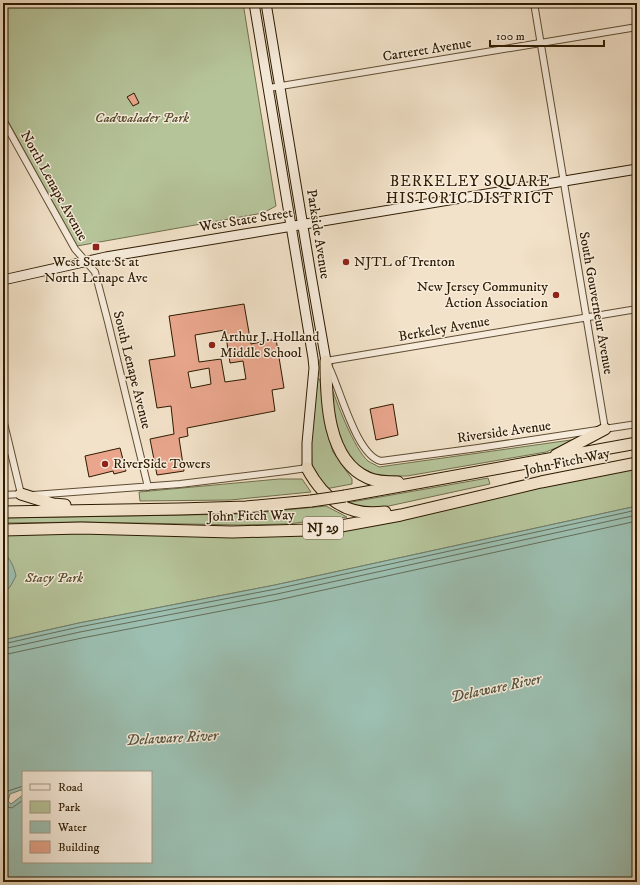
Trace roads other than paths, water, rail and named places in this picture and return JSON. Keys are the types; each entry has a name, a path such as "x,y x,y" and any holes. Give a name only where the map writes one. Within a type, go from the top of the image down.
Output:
{"highway":[{"path":"326,361 326,387 329,411 338,448 343,457 355,470 369,478 378,481 413,484"},
{"path":"545,460 605,429"},
{"name":"John Fitch Way","path":"3,512 246,507 311,501 637,443"},
{"name":"John Fitch Way","path":"3,530 81,528 232,532 308,530 341,526 394,516 541,482 637,463"},
{"path":"308,468 314,481 337,504 360,512 381,513 464,500"},
{"path":"21,494 53,504 119,510"}],"main road":[{"name":"Parkside Avenue","path":"254,3 314,368 307,442 308,468"},
{"name":"Parkside Avenue","path":"266,3 326,361"},
{"name":"West State Street","path":"3,280 86,262 637,169"}],"street":[{"name":"South Gouverneur Avenue","path":"534,3 605,429"},
{"name":"Carteret Avenue","path":"269,88 637,27"},
{"name":"North Lenape Avenue","path":"3,120 75,249 86,262"},
{"name":"South Lenape Avenue","path":"86,262 95,272 148,487"},
{"name":"Berkeley Avenue","path":"326,361 637,309"},
{"name":"Parkside Avenue","path":"326,361 333,373 336,386 364,449 374,459"},
{"path":"3,419 21,494"},
{"name":"Riverside Avenue","path":"374,459 410,458 637,424"},
{"path":"3,495 31,495 148,487 308,468"}],"water":[{"name":"Delaware River","path":"637,506 637,882 3,882 3,640 79,623 275,585"},
{"path":"3,553 12,563 16,576 10,587 3,593"}],"place":[{"name":"West State St at North Lenape Ave","path":"96,247"},
{"name":"NJTL of Trenton","path":"346,262"},
{"name":"New Jersey Community Action Association","path":"556,295"},
{"name":"Arthur J. Holland Middle School","path":"212,345"},
{"name":"RiverSide Towers","path":"105,464"}],"district":[{"name":"BERKELEY SQUARE HISTORIC DISTRICT","path":"470,190"}],"park label":[{"name":"Cadwalader Park","path":"142,118"},
{"name":"Stacy Park","path":"54,578"}]}
